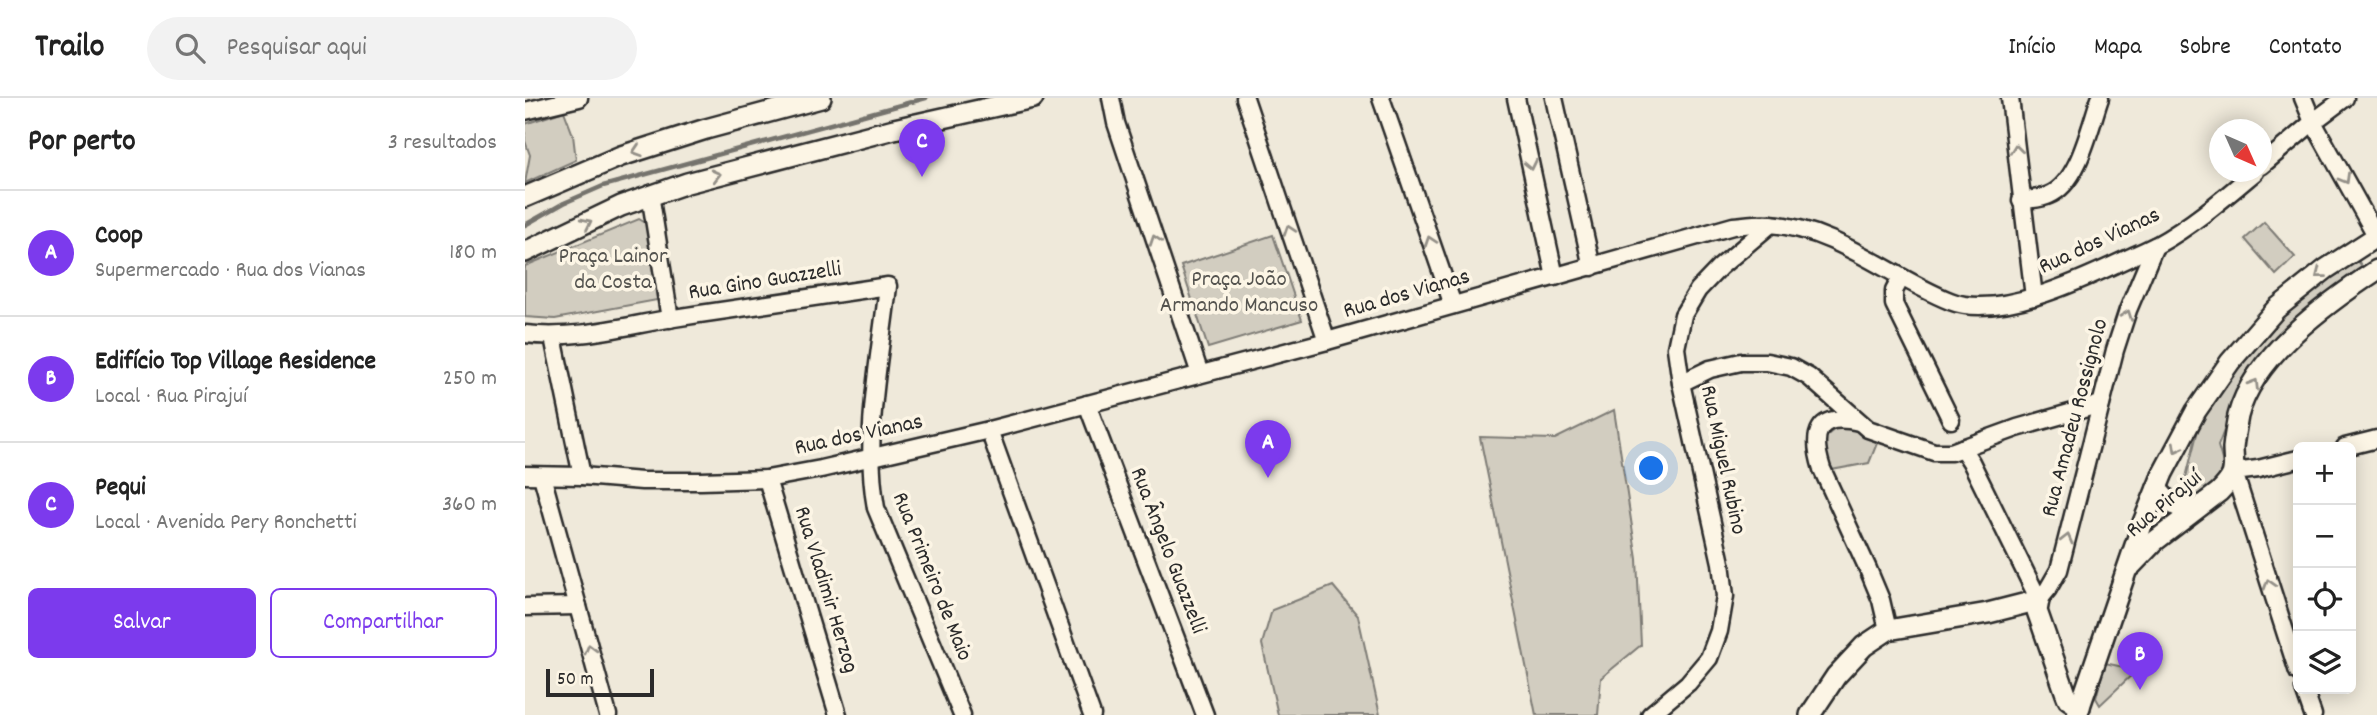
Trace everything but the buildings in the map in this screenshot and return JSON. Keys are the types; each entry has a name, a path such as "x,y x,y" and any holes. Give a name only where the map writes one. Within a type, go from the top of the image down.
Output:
{"main road":[{"path":"525,197 621,156 706,128 821,98"},
{"path":"525,253 650,194 699,179 993,103 1033,98"},
{"path":"2126,572 2157,488 2196,411 2229,362 2276,309 2326,269 2377,237"},
{"path":"2234,472 2233,449 2239,415 2261,371 2287,341 2318,313 2377,270"},
{"name":"Rua Pirajuí","path":"2078,711 2126,572 2155,541 2219,492 2234,472"},
{"path":"2157,488 2164,499 2172,504 2195,510"},
{"path":"1810,715 1836,676 1864,646 1888,630 1987,613 2039,600"},
{"path":"2039,600 2050,610 2072,678 2082,682 2092,671"},
{"path":"2039,600 2037,611 2066,694 2078,711"}],"street":[{"path":"525,111 579,98"},
{"path":"1111,98 1116,123 1200,374"},
{"path":"1245,98 1327,341"},
{"path":"1381,98 1453,305"},
{"path":"1516,98 1555,277"},
{"path":"1554,98 1592,267"},
{"path":"2010,98 2034,297"},
{"path":"2021,201 2048,196 2060,189 2082,153 2100,98"},
{"path":"2303,98 2313,122 2377,237"},
{"path":"2272,157 2345,98"},
{"name":"Rua dos Vianas","path":"533,475 642,481 767,479 870,458 989,430 1327,341 1733,226 1771,224 1807,231 1848,248 1901,278 1954,303 2007,303 2084,280 2155,246 2190,224 2242,182"},
{"path":"650,194 670,319"},
{"name":"Rua Miguel Rubino","path":"1650,715 1688,683 1709,658 1719,631 1725,596 1721,563 1681,383 1676,348 1683,315 1698,289 1771,224"},
{"name":"Rua Amadeu Rossignolo","path":"2039,600 2059,570 2115,350 2128,310 2155,246"},
{"path":"1901,278 1894,291 1894,304 1951,420"},
{"name":"Rua Gino Guazzelli","path":"525,334 553,337 615,330 670,319 888,286"},
{"name":"Rua Primeiro de Maio","path":"888,286 870,458 876,508 962,715"},
{"path":"553,337 582,476"},
{"path":"1681,383 1710,369 1741,362 1767,362 1791,367 1809,377 1868,429 1934,452 1951,452 2017,428 2101,404"},
{"name":"Rua Ângelo Guazzelli","path":"1087,404 1205,715"},
{"path":"1859,422 1837,420 1827,423 1816,438 1816,449 1822,469 1877,589 1888,630"},
{"path":"989,430 1092,715"},
{"path":"2356,444 2377,439"},
{"path":"1962,448 2039,600"},
{"name":"Rua Pirajuí","path":"2234,472 2293,460"},
{"path":"2234,472 2293,656"},
{"path":"533,475 578,606 608,715"},
{"name":"Rua Vladimir Herzog","path":"767,479 838,715"},
{"path":"525,607 578,606"},
{"path":"2306,694 2313,715"}],"green space":[{"path":"564,111 573,135 576,160 525,183 530,155 525,141 525,124"},
{"name":"Praça Lainor da Costa","path":"639,219 649,225 657,300 555,319 525,317 525,266"},
{"path":"2264,222 2295,257 2276,275 2245,239"},
{"name":"Praça João Armando Mancuso","path":"1273,235 1302,320 1208,348 1181,266"},
{"path":"2354,255 2363,268 2238,394 2218,446 2223,463 2220,479 2193,502 2186,503 2181,497 2201,418 2260,334"},
{"path":"1614,410 1637,559 1641,645 1601,678 1598,715 1536,715 1480,437 1555,439"},
{"path":"1840,425 1880,436 1869,463 1826,471 1820,441"},
{"path":"1333,586 1358,616 1380,715 1278,715 1262,644 1272,610"},
{"path":"2105,663 2137,670 2100,705 2096,698"}],"waterway":[{"path":"525,225 564,203 603,186 926,98"}],"place":[{"name":"Pequi","path":"922,177"},
{"name":"Coop","path":"1268,478"},
{"name":"Edifício Top Village Residence","path":"2140,690"}]}
